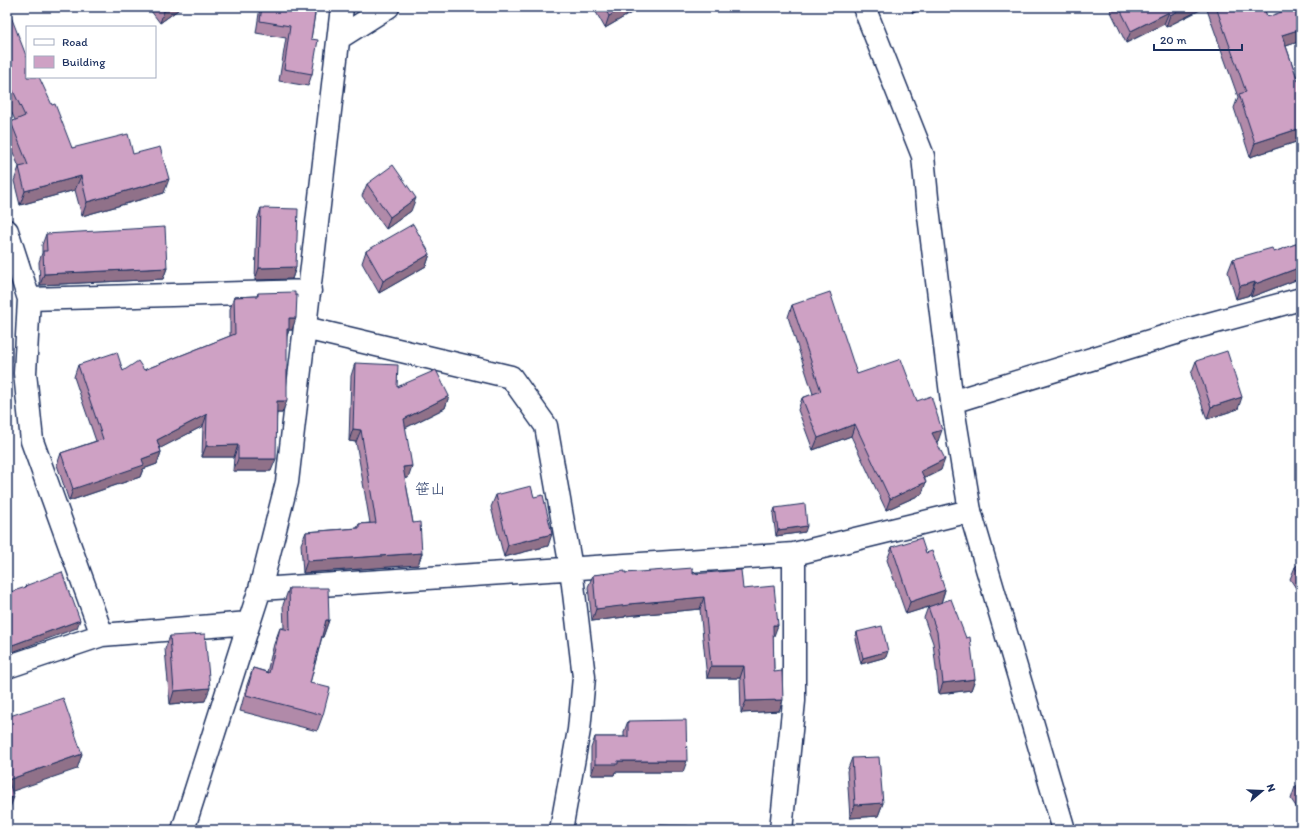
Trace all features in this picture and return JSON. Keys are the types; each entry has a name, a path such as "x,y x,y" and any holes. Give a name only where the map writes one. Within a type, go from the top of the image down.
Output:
{"street":[{"path":"183,830 260,588 287,482 342,7"},
{"path":"339,38 388,7"},
{"path":"864,7 924,156 928,208 952,402 970,511 1064,830"},
{"path":"7,231 28,299 25,373 32,441 102,634"},
{"path":"28,299 310,291"},
{"path":"952,402 1179,332 1301,299"},
{"path":"305,328 512,377 546,426 571,568 584,677 579,730 561,830"},
{"path":"260,588 794,554 970,511"},
{"path":"781,830 794,701 794,554"},
{"path":"7,667 102,634 249,623"}],"building":[{"path":"162,7 170,7 164,11"},
{"path":"262,7 316,7 311,39 318,40 312,74 284,69 290,26 260,21"},
{"path":"604,7 625,7 609,16"},
{"path":"1119,7 1186,7 1170,15 1169,12 1131,31"},
{"path":"1216,7 1264,7 1267,17 1296,7 1301,7 1301,29 1282,35 1298,81 1301,80 1301,128 1255,143 1239,94 1246,92"},
{"path":"10,14 26,55 26,78 39,78 52,105 55,104 72,148 128,134 133,154 160,147 169,179 87,202 81,176 25,191 19,167 28,165 11,122 25,116 7,78 7,15"},
{"path":"393,165 416,198 390,217 367,184"},
{"path":"261,208 298,209 296,267 259,268"},
{"path":"413,224 430,254 383,281 366,251"},
{"path":"165,227 167,268 44,274 43,251 47,251 46,234"},
{"path":"1301,242 1301,267 1255,284 1255,282 1240,286 1233,259 1272,248 1274,252"},
{"path":"295,292 295,295 297,295 296,318 289,318 289,329 287,329 287,401 277,401 276,459 238,459 238,445 206,446 207,414 157,440 161,452 142,459 144,465 73,489 61,453 103,439 78,365 117,352 123,371 138,361 144,370 235,334 234,297 258,296 258,293"},
{"path":"830,292 857,374 901,359 917,401 931,396 942,430 932,433 945,459 921,471 926,482 890,499 855,424 818,438 802,398 821,391 792,305"},
{"path":"1227,351 1242,397 1211,407 1196,361"},
{"path":"355,363 398,365 397,387 436,370 449,396 404,419 412,466 403,467 413,523 420,522 422,553 307,561 306,532 359,528 359,524 376,523 361,430 353,429"},
{"path":"531,486 534,497 543,495 552,534 508,545 496,495"},
{"path":"805,504 807,526 778,530 775,508"},
{"path":"921,538 926,553 932,551 945,590 910,602 892,547"},
{"path":"1301,563 1301,577 1295,567"},
{"path":"693,568 693,574 741,570 743,589 774,586 778,625 773,625 774,672 782,671 783,700 746,701 744,666 711,666 704,597 629,604 596,609 593,575 625,571 625,573"},
{"path":"62,572 80,620 7,647 7,593"},
{"path":"289,588 328,588 329,620 326,620 310,683 330,688 323,715 246,695 253,668 269,673 280,628 290,630"},
{"path":"951,599 966,638 970,637 975,679 943,683 937,632 928,607"},
{"path":"882,626 888,651 863,658 857,632"},
{"path":"205,634 210,688 174,691 170,636"},
{"path":"63,698 82,754 8,780 14,797 7,799 7,717"},
{"path":"686,720 687,761 618,761 618,764 595,764 595,737 628,737 628,721"},
{"path":"879,757 883,803 855,805 852,758"},
{"path":"1301,783 1301,795 1295,787"},
{"path":"653,825 688,826 688,830 653,830"},
{"path":"868,826 868,830 832,830 832,828"}],"district":[{"name":"笹山","path":"430,489"}]}
